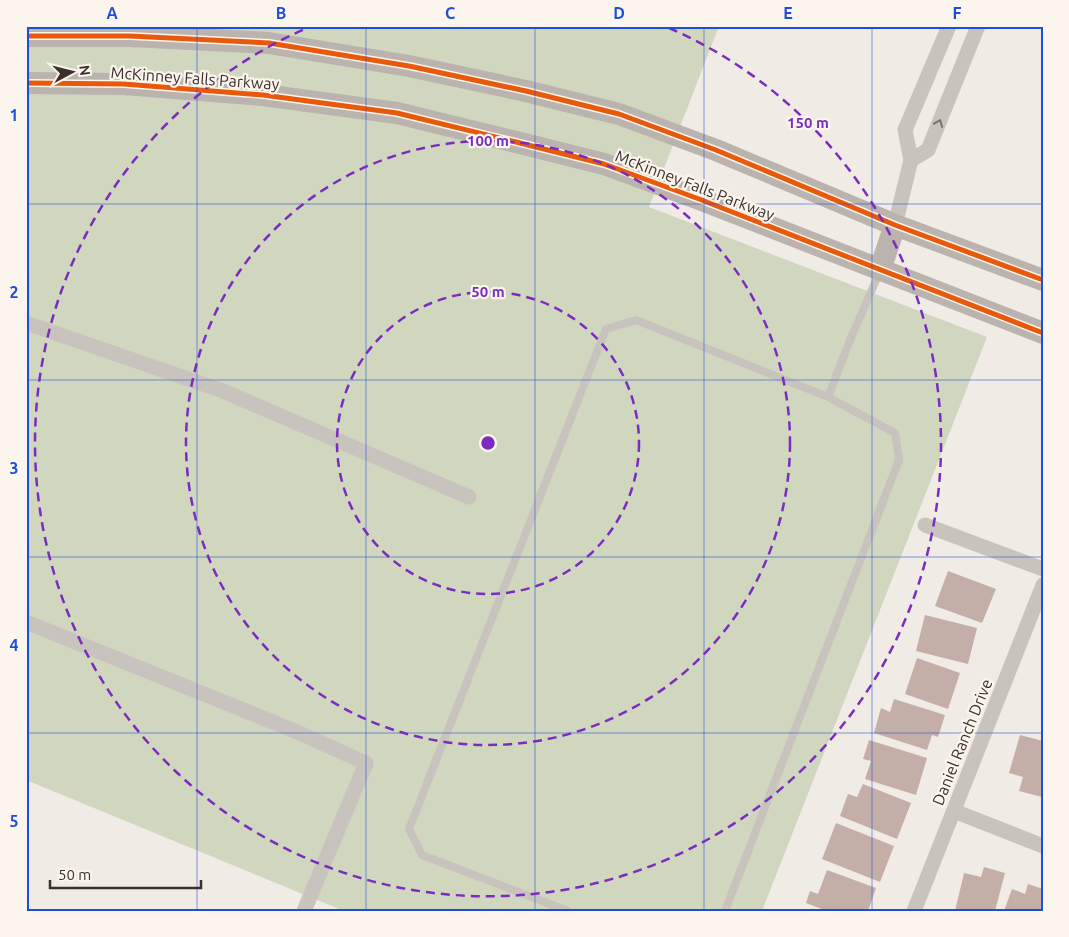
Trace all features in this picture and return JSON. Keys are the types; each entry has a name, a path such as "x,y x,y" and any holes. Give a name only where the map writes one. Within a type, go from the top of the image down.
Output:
{"main road":[{"path":"26,36 130,36 269,43 409,66 526,90 628,118 716,150 895,225 1043,280"},
{"name":"McKinney Falls Parkway","path":"26,82 124,84 263,95 397,112 604,164 1043,333"},
{"path":"880,270 895,225"}],"street":[{"path":"895,225 911,160 905,130 949,26"},
{"path":"911,160 928,150 978,26"},
{"path":"26,323 223,391 469,497"},
{"path":"925,525 1043,569"},
{"name":"Daniel Ranch Drive","path":"914,911 1043,586"},
{"path":"26,622 295,731 366,763 304,911"},
{"path":"954,811 1043,846"}],"lane":[{"path":"828,397 880,270"},
{"path":"568,911 422,855 409,828 606,329 636,320 828,397 895,433 899,460 725,911"}],"green space":[{"path":"26,26 719,26 649,207 987,337 762,911 344,911 26,780"}],"building":[{"path":"948,571 996,589 982,623 935,606"},
{"path":"925,615 977,628 968,664 916,651"},
{"path":"917,658 960,673 948,709 905,694"},
{"path":"894,699 945,715 938,737 932,735 927,750 874,733 881,708 890,712"},
{"path":"1020,735 1043,741 1042,797 1019,791 1023,777 1009,773"},
{"path":"869,740 927,758 916,795 865,779 871,761 863,759"},
{"path":"863,784 911,803 897,839 840,816 848,794 857,797"},
{"path":"836,823 894,846 880,882 822,859"},
{"path":"984,867 1005,873 995,911 955,911 964,873 981,877"},
{"path":"827,870 876,888 868,911 827,911 806,903 810,891 818,894"},
{"path":"1028,884 1043,889 1042,911 1004,911 1012,889 1025,894"}],"cycle path":[{"path":"26,36 130,36 269,43 409,66 526,91 619,114 716,150 895,225 1043,280"},
{"path":"26,83 124,84 263,95 397,113 512,141 604,164 1043,333"}]}
